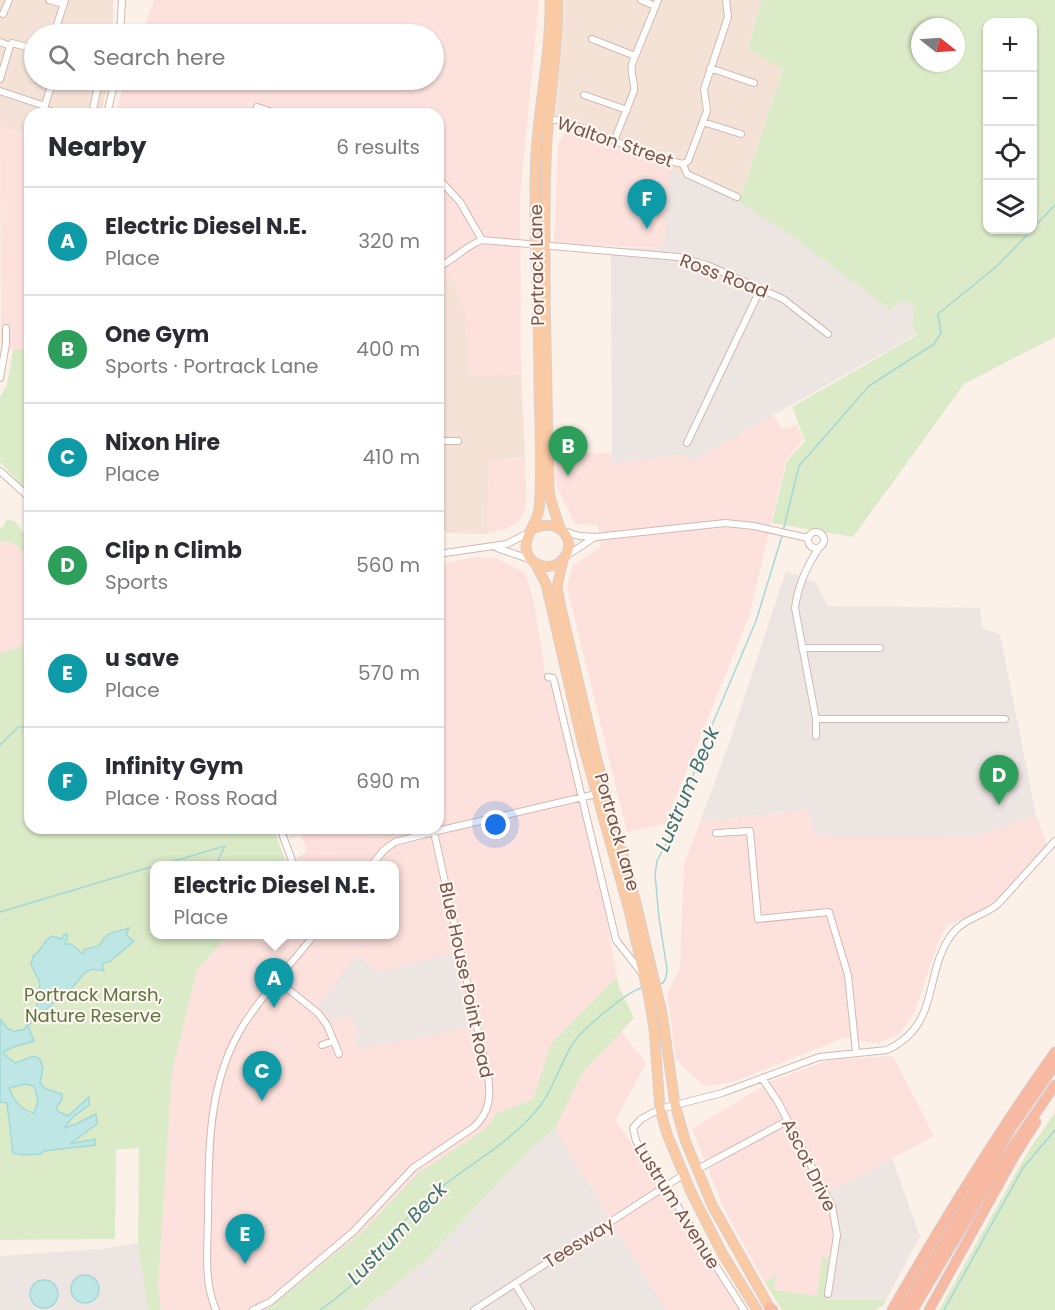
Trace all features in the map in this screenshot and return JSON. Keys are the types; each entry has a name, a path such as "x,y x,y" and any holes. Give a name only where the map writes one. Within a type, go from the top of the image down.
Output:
{"highway":[{"path":"892,1310 1005,1123 1055,1052"},
{"path":"913,1310 1012,1126 1055,1065"},
{"path":"903,1310 972,1201 1055,1085"},
{"path":"929,1310 1015,1155 1055,1096"},
{"path":"885,1310 906,1284"}],"main road":[{"name":"Portrack Lane","path":"550,0 537,148 535,245 540,495 537,519 526,545 527,554 546,584 596,794 647,977 665,1029 675,1104 685,1140 712,1205 771,1309"},
{"name":"Portrack Lane","path":"558,0 558,28 548,119 546,245 549,489 569,547 557,587 597,760 635,899 647,977"},
{"path":"531,531 541,525 549,524 561,529"},
{"path":"533,562 544,567 554,566 564,558"},
{"name":"Portrack Lane","path":"654,997 660,1109 683,1175 722,1253 757,1310"}],"street":[{"path":"3,14 9,0"},
{"path":"49,0 64,2 57,24"},
{"path":"121,24 122,0"},
{"path":"615,141 634,87 630,72 656,3 641,0"},
{"path":"726,0 728,16 704,88 707,108 688,161 683,164 687,174 737,197"},
{"path":"592,39 635,56"},
{"path":"0,42 10,46"},
{"path":"0,79 12,43 24,46"},
{"path":"710,68 754,83"},
{"path":"45,108 50,90"},
{"path":"93,108 97,90"},
{"path":"108,108 113,90"},
{"path":"0,92 39,108"},
{"path":"584,95 627,110"},
{"path":"257,106 262,108"},
{"name":"Walton Street","path":"548,119 563,121 683,164"},
{"path":"703,122 742,134"},
{"path":"444,185 460,202 482,240 473,243 444,264"},
{"name":"Ross Road","path":"482,240 678,256 706,265 783,299 828,334"},
{"path":"687,443 761,288"},
{"path":"0,378 6,344 6,328"},
{"path":"444,441 458,441"},
{"path":"0,471 24,493"},
{"path":"561,529 579,536 596,537 726,523 754,525 793,534 808,541 814,548 819,548"},
{"path":"444,553 507,544 531,531"},
{"path":"807,566 808,541 815,532 822,534 824,542 807,566 795,608 816,719 816,736"},
{"path":"564,558 596,537"},
{"path":"493,547 533,562"},
{"path":"802,648 880,648"},
{"name":"Portrack Lane","path":"548,677 553,678 615,935 618,944 647,977"},
{"path":"547,696 557,694"},
{"path":"816,719 1005,719"},
{"path":"444,828 596,794"},
{"path":"716,833 750,831 758,919 829,912 848,975 856,1052"},
{"path":"282,834 292,861"},
{"path":"375,861 389,845 421,834"},
{"name":"Blue House Point Road","path":"253,1310 270,1302 354,1231 413,1168 474,1127 482,1119 487,1109 491,1096 488,1076 434,834"},
{"path":"660,1109 722,1093 819,1057 887,1050 897,1046 912,1034 921,1022 939,963 952,935 966,921 998,904 1055,841"},
{"path":"216,1310 210,1294 207,1266 209,1140 219,1081 233,1044 249,1016 311,939"},
{"path":"278,981 318,1013 327,1025 339,1054"},
{"path":"322,1045 333,1041"},
{"name":"Ascot Drive","path":"762,1078 823,1188 834,1215 837,1235 828,1294"},
{"name":"Lustrum Avenue","path":"660,1109 641,1119 633,1128 633,1136 744,1310"},
{"path":"696,1170 787,1120"},
{"name":"Teesway","path":"474,1310 683,1175"},
{"path":"515,1284 531,1310"}],"shaded area":[{"path":"0,0 113,0 113,24 24,24 24,90 107,90 102,108 24,108 24,133 0,126"},
{"path":"154,0 539,0 520,195 521,374 469,376 465,310 451,274 444,279 444,108 117,108 123,90 444,90 444,24 145,24"},
{"path":"565,0 762,0 748,49 783,68 739,202 671,170 555,123"},
{"path":"0,126 24,133 24,350 13,350 1,346"},
{"path":"568,128 671,170 663,248 554,244 558,144"},
{"path":"671,170 749,207 892,310 902,300 915,307 912,324 917,334 694,460 679,455 612,463 611,248 663,248"},
{"path":"451,273 465,310 469,376 521,374 525,457 489,462 487,534 447,533 444,530 444,279"},
{"path":"773,415 782,429 797,425 803,440 786,460 749,616 665,824 627,832 567,587 573,566 600,547 598,525 575,524 556,486 555,453 611,453 612,463 679,455 694,460"},
{"path":"525,457 526,502 523,514 518,522 506,529 487,534 489,462"},
{"path":"0,542 18,545 24,552 24,646 0,653"},
{"path":"475,557 496,558 525,573 534,602 545,672 551,678 604,904 617,977 551,1044 533,1099 497,1113 484,1130 417,1174 363,1231 270,1308 266,1310 161,1310 158,1285 172,1073 197,970 224,939 399,939 399,861 294,861 307,851 301,834 444,834 444,564"},
{"path":"786,571 816,583 828,606 980,608 983,629 1000,634 1036,815 976,836 818,835 807,809 700,822 731,738"},
{"path":"808,809 819,835 975,836 1036,815 1048,847 996,906 947,925 938,942 915,1011 900,1034 878,1043 857,1041 846,1037 733,1082 704,1086 676,1060 667,993 680,967 684,864 700,822"},
{"path":"455,953 471,1027 359,1049 354,1037 359,1033 350,1015 332,1021 318,1004 357,955 377,972"},
{"path":"621,1031 646,1063 616,1120 740,1310 666,1310 555,1129 582,1073"},
{"path":"893,1056 934,1136 828,1192 834,1231 825,1300 770,1292 724,1209 692,1129 772,1081 829,1060"},
{"path":"555,1129 666,1310 363,1310 426,1260 527,1152"},
{"path":"892,1158 920,1236 886,1300 825,1300 834,1231 828,1192"},
{"path":"138,1243 148,1310 0,1310 0,1256 102,1249"}],"green space":[{"path":"762,0 1055,0 1055,337 964,384 853,537 772,523 787,461 805,441 792,407 917,335 912,324 915,307 902,300 891,310 786,232 739,202 783,69 748,49"},
{"path":"13,350 24,350 24,488 0,462 0,397 7,385"},
{"path":"7,519 15,521 24,532 24,552 9,543 0,542 0,527 2,528"},
{"name":"Portrack Marsh, Nature Reserve","path":"24,646 24,834 275,834 285,861 150,861 150,939 224,939 197,970 172,1073 158,1285 161,1310 148,1310 138,1243 139,1148 116,1150 115,1239 0,1240 0,653"},
{"path":"617,977 619,987 634,1018 582,1073 555,1129 527,1152 426,1260 363,1310 266,1310 363,1231 417,1174 484,1130 497,1113 533,1099 551,1044"},
{"path":"1055,1112 1055,1310 939,1310 1027,1153"},
{"path":"822,1257 830,1258 825,1300 886,1300 883,1305 876,1310 782,1310 765,1282 776,1275 774,1290 817,1296"}],"water":[{"path":"129,928 126,935 134,941 109,962 102,963 104,971 86,972 67,992 62,990 58,999 28,1026 34,1041 3,1053 15,1063 34,1056 40,1059 43,1068 40,1083 46,1089 62,1094 62,1099 56,1108 59,1112 68,1116 89,1097 89,1105 73,1117 64,1128 96,1114 97,1124 70,1144 95,1139 95,1145 44,1151 41,1154 13,1153 7,1103 0,1102 0,1019 8,1029 15,1032 24,1030 36,1012 40,983 31,964 33,956 49,938 52,936 62,939 64,934 68,935 65,944 71,944 83,954 84,950 100,945 108,934","holes":["25,1084 34,1086 38,1101 34,1113 18,1104 9,1088"]},
{"path":"85,1275 95,1279 99,1289 95,1299 85,1303 75,1299 71,1289 75,1279"},
{"path":"44,1280 54,1284 58,1294 54,1304 44,1308 34,1304 30,1294 34,1284"}],"waterway":[{"name":"Lustrum Beck","path":"1037,224 1055,205"},
{"name":"Lustrum Beck","path":"783,531 799,466 869,386 934,344 941,333 938,314 997,266 1028,234"},
{"name":"Lustrum Beck","path":"658,984 663,983 667,969 659,918 655,874 657,861 673,830 707,737 756,621 782,536"},
{"path":"0,745 18,727 24,726"},
{"path":"174,861 225,846 218,861"},
{"path":"0,912 150,867"},
{"name":"Lustrum Beck","path":"320,1310 365,1273 411,1213 527,1121 545,1099 576,1039 615,1004 642,988"},
{"path":"944,1310 1023,1168 1055,1130"}],"place":[{"name":"Infinity Gym","path":"647,229"},
{"name":"One Gym","path":"568,476"},
{"name":"Clip n Climb","path":"999,805"},
{"name":"Electric Diesel N.E.","path":"274,1008"},
{"name":"Nixon Hire","path":"262,1101"},
{"name":"u save","path":"245,1264"}]}
